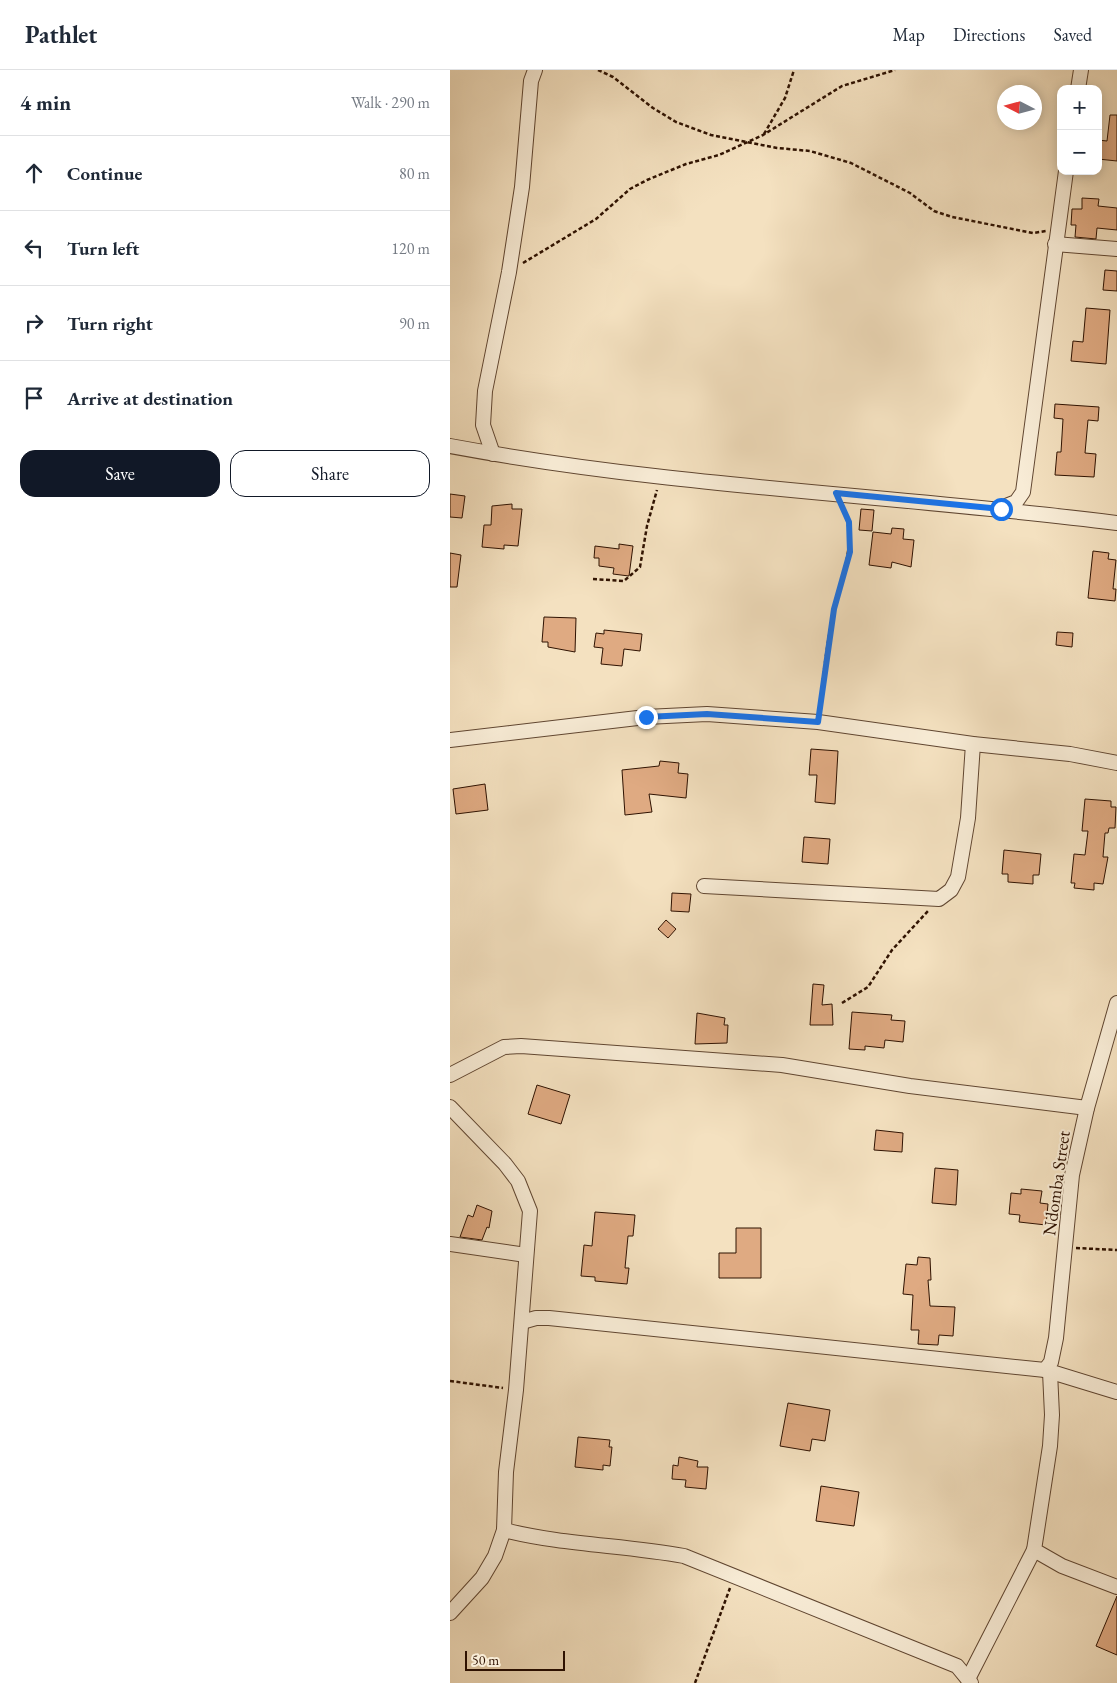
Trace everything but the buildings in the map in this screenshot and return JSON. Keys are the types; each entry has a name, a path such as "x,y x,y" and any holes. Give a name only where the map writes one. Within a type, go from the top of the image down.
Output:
{"street":[{"path":"493,454 483,424 485,391 509,272 522,187 531,81 535,70"},
{"path":"1079,85 1081,70"},
{"path":"1001,509 1016,502 1023,492 1065,175"},
{"path":"1055,244 1117,250"},
{"path":"450,446 493,454 656,476 1001,509 1117,523"},
{"path":"1023,492 1035,513"},
{"path":"450,740 646,717 698,714 818,722 973,744 1070,754 1117,763"},
{"path":"704,886 939,899 951,890 958,878 968,818 973,744"},
{"name":"Ndomba Street","path":"1048,1371 1056,1338 1072,1175 1087,1108 1117,1003"},
{"path":"450,1075 504,1047 521,1046 782,1065 910,1086 1087,1108"},
{"path":"450,1107 505,1164 518,1181 530,1212 516,1390 506,1472 504,1530 495,1556 482,1578 450,1613"},
{"path":"450,1244 526,1255"},
{"path":"522,1322 536,1318 549,1318 1048,1371 1117,1392"},
{"path":"504,1530 545,1540 644,1548 684,1556 957,1666 970,1681 1034,1550 1050,1446 1052,1415 1048,1371"},
{"path":"1034,1550 1062,1566 1117,1587"}],"path":[{"path":"598,70 613,77 653,108 676,122 710,135 777,148 810,151 851,163 910,193 934,211 952,217 1033,233 1057,229"},
{"path":"763,135 785,98 794,70"},
{"path":"509,272 596,219 630,189 686,164 719,154 763,135 842,86 896,70"},
{"path":"593,579 624,581 640,568 647,526 657,493 656,476"},
{"path":"818,722 834,609 850,552 849,522 836,493"},
{"path":"842,1003 868,987 892,950 939,899"},
{"path":"1065,1249 1117,1250"},
{"path":"450,1381 516,1390"},
{"path":"695,1683 734,1577"}],"route":[{"path":"646,717 707,714 818,722 824,668 834,609 850,552 849,522 836,493 1001,509"}]}
